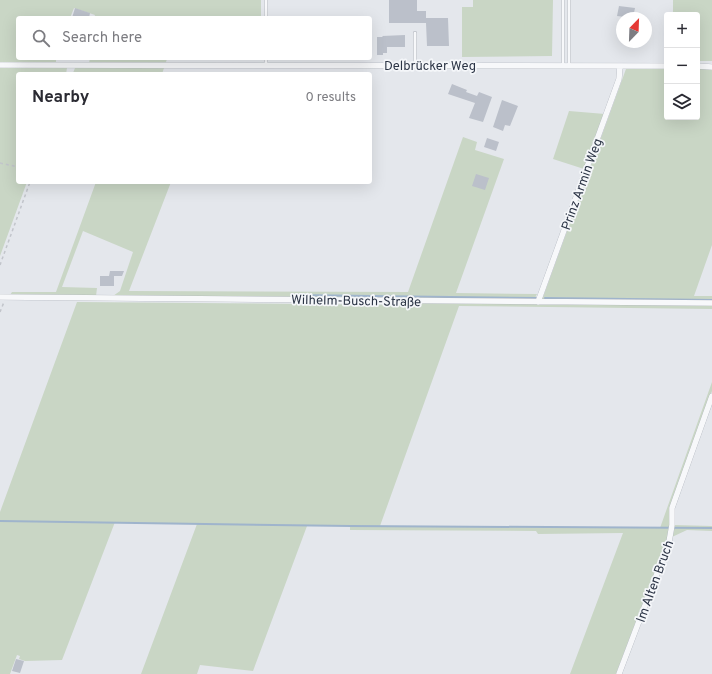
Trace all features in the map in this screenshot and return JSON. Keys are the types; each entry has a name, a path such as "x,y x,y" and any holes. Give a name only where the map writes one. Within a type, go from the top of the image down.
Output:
{"street":[{"name":"Delbrücker Weg","path":"0,65 664,66"},
{"name":"Prinz Armin Weg","path":"538,302 619,79 620,66"},
{"path":"700,66 712,66"},
{"name":"Wilhelm-Busch-Straße","path":"3,297 712,304"},
{"name":"Im Alten Bruch","path":"619,674 669,542 672,528 672,508 712,396"}],"lane":[{"path":"266,0 266,16"},
{"path":"563,0 566,66"},
{"path":"566,66 569,0"},
{"path":"415,33 415,65"},
{"path":"266,60 266,65"}],"path":[{"path":"0,162 16,166"},
{"path":"0,265 29,184"},
{"path":"0,312 3,297"}],"green space":[{"path":"0,0 261,0 261,16 95,16 74,8 71,16 16,16 16,60 56,60 56,68 67,68 66,72 16,72 16,184 26,184 0,256"},
{"path":"473,0 553,0 552,56 462,57 462,7 473,7"},
{"path":"673,0 712,0 712,61 700,61 700,12 673,12"},
{"path":"90,60 167,60 163,72 73,72 75,68 88,68"},
{"path":"626,69 664,69 664,120 700,120 700,69 712,69 712,245 694,296 712,296 712,302 542,300"},
{"path":"569,111 605,114 584,169 553,159"},
{"path":"463,137 477,142 475,150 504,159 456,293 537,294 534,300 113,296 120,291 133,252 83,231 62,287 97,288 96,296 10,295 12,292 56,292 95,184 170,184 129,291 408,292"},
{"path":"77,302 411,305 412,302 712,305 712,309 459,306 380,526 660,528 712,382 712,391 670,508 670,525 667,540 616,674 570,674 623,533 538,534 536,531 350,530 350,526 307,526 253,671 200,665 197,674 141,674 197,524 115,522 62,660 25,661 19,659 20,656 17,655 10,674 0,674 0,512"},
{"path":"674,525 712,526 712,531 687,530 672,537"}],"building":[{"path":"389,0 417,0 417,11 426,11 426,18 448,18 449,46 427,46 426,23 389,23"},
{"path":"619,6 635,8 634,12 618,12"},
{"path":"75,8 90,13 89,16 73,16"},
{"path":"405,35 405,47 387,47 387,53 377,55 377,37"},
{"path":"452,84 477,96 479,92 492,97 483,122 469,118 475,103 448,94"},
{"path":"502,100 518,106 510,126 505,125 503,131 493,127"},
{"path":"487,138 499,142 496,151 484,147"},
{"path":"476,174 489,178 485,190 472,186"},
{"path":"110,271 124,271 122,276 114,276 114,286 100,286 100,276 109,276"},
{"path":"16,659 24,661 20,673 12,671"}],"waterway":[{"path":"292,295 536,298"},
{"path":"545,298 712,300"},
{"path":"0,521 350,526 712,528"}]}
